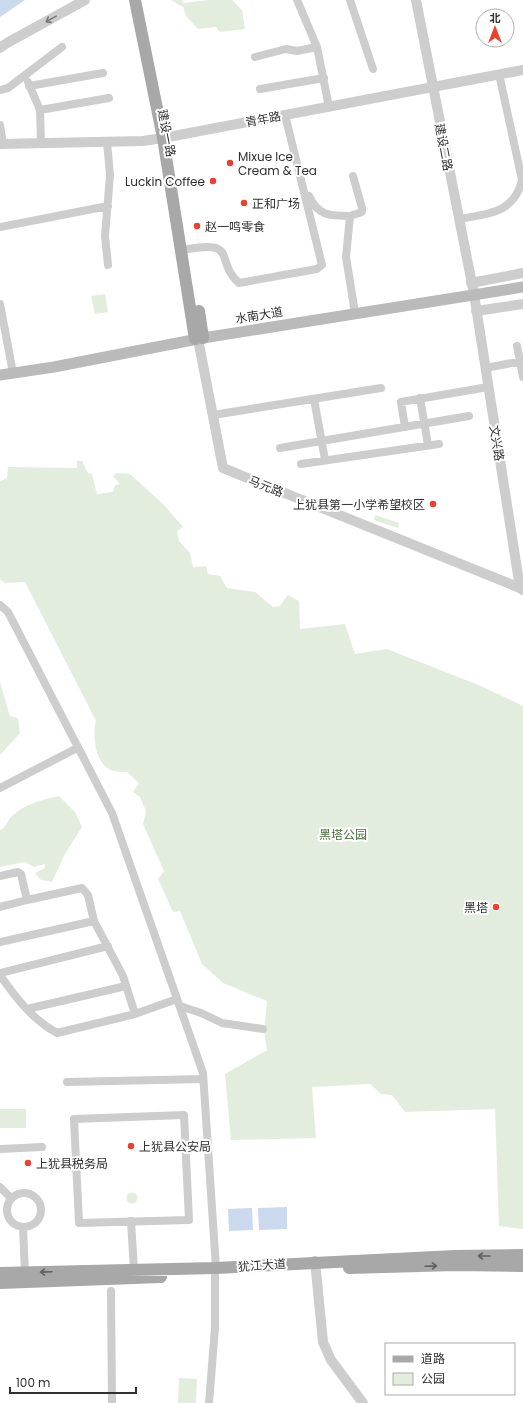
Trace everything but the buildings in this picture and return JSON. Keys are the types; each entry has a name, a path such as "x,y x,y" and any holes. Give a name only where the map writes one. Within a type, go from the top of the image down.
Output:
{"main road":[{"path":"136,0 166,138 199,339"},
{"name":"建设一路","path":"142,0 166,138 188,249 199,339"},
{"name":"水南大道","path":"0,375 54,367 199,339 523,286"},
{"name":"犹江大道","path":"0,1283 216,1272 455,1256 523,1255"},
{"name":"犹江大道","path":"316,1265 523,1266"},
{"name":"犹江大道","path":"0,1274 134,1270 216,1272"}],"street":[{"path":"0,48 85,0"},
{"path":"298,0 317,47 329,106"},
{"path":"350,0 373,69"},
{"name":"建设二路","path":"416,0 474,294"},
{"path":"0,90 8,88 62,47"},
{"path":"255,57 286,49 297,51 317,47"},
{"name":"青年路","path":"2,144 143,141 166,138 523,70"},
{"path":"30,86 103,73"},
{"path":"459,220 496,213 511,202 520,190 522,180 499,74"},
{"path":"25,76 40,110 41,143"},
{"path":"260,89 324,78"},
{"path":"40,110 109,98"},
{"path":"188,249 210,246 220,248 225,255 230,274 239,283 317,269 322,265 285,115"},
{"path":"0,125 2,144"},
{"path":"107,142 110,175 105,236 108,265"},
{"path":"298,165 310,198 319,211 330,216 350,216 362,212 353,176"},
{"path":"0,228 108,206"},
{"path":"350,216 346,257 355,313"},
{"path":"471,283 523,273"},
{"name":"文兴路","path":"474,294 522,589"},
{"path":"0,304 13,372"},
{"path":"476,311 523,304"},
{"name":"马元路","path":"199,339 223,468 522,589"},
{"path":"517,346 522,362 523,377"},
{"path":"485,368 522,362"},
{"path":"405,427 400,402 488,387"},
{"path":"213,415 381,388"},
{"path":"420,398 428,445"},
{"path":"314,399 325,460"},
{"path":"280,448 469,416"},
{"path":"301,464 439,444"},
{"path":"0,605 8,612 77,748 112,813 203,1073 216,1272 215,1328 209,1403"},
{"path":"0,788 77,748"},
{"path":"0,876 18,872 21,874 27,900"},
{"path":"0,907 82,888 88,895 94,921 108,946 126,986 135,1014"},
{"path":"0,942 94,921"},
{"path":"108,946 0,974 15,996 27,1009 46,1027 57,1033 179,1002 222,1023 263,1029"},
{"path":"27,1009 126,986"},
{"path":"66,1082 203,1078"},
{"path":"184,1115 189,1220 132,1221 78,1222 74,1119 184,1115"},
{"path":"0,1149 42,1147"},
{"path":"0,1187 11,1198"},
{"path":"19,1193 28,1193 37,1199 40,1205 39,1219 31,1226 23,1227 12,1223 7,1215 7,1206 11,1198 19,1193"},
{"path":"132,1221 134,1270"},
{"path":"23,1227 25,1273"},
{"path":"316,1265 323,1342 331,1360 363,1403"},
{"path":"111,1291 112,1403"}],"green space":[{"path":"171,0 182,0 183,3 208,0 232,0 242,10 245,29 220,32 216,27 198,29 186,16 183,7"},
{"path":"105,294 108,312 95,314 91,296"},
{"name":"黑塔公园","path":"77,461 82,461 88,473 92,474 97,494 113,492 115,485 120,484 113,476 116,473 130,474 163,504 183,527 177,531 179,541 190,553 193,567 206,566 208,574 220,576 227,588 255,592 273,607 280,606 288,595 299,601 300,629 345,624 355,654 387,649 481,686 523,706 523,1229 499,1226 495,1109 405,1112 392,1095 381,1094 370,1084 312,1087 316,1138 231,1140 225,1074 267,1050 264,1032 267,1001 223,983 202,964 180,911 173,912 158,879 164,871 143,824 146,811 140,797 133,792 139,783 127,772 114,771 103,764 96,750 94,735 96,721 25,582 5,583 0,579 0,481 7,478 8,467 77,468"},
{"path":"375,515 399,523 398,528 374,520"},
{"path":"0,682 10,716 18,718 20,733 0,755"},
{"path":"59,796 75,812 82,827 65,854 52,882 41,880 35,873 45,868 45,864 34,867 25,862 0,867 0,830 9,819 23,808 46,799"},
{"path":"0,1109 26,1109 26,1128 0,1128"},
{"path":"132,1192 136,1194 138,1198 136,1202 132,1204 128,1202 126,1198 128,1194"},
{"path":"179,1378 197,1379 196,1403 178,1403"}],"water":[{"path":"0,0 25,0 0,17"},
{"path":"287,1207 287,1229 259,1230 258,1208"},
{"path":"252,1208 253,1230 229,1231 228,1209"}],"place":[{"name":"Mixue Ice Cream & Tea","path":"230,163"},
{"name":"Luckin Coffee","path":"213,181"},
{"name":"正和广场","path":"244,203"},
{"name":"赵一鸣零食","path":"197,226"},
{"name":"上犹县第一小学希望校区","path":"433,504"},
{"name":"黑塔","path":"496,907"},
{"name":"上犹县公安局","path":"131,1146"},
{"name":"上犹县税务局","path":"28,1163"}]}
